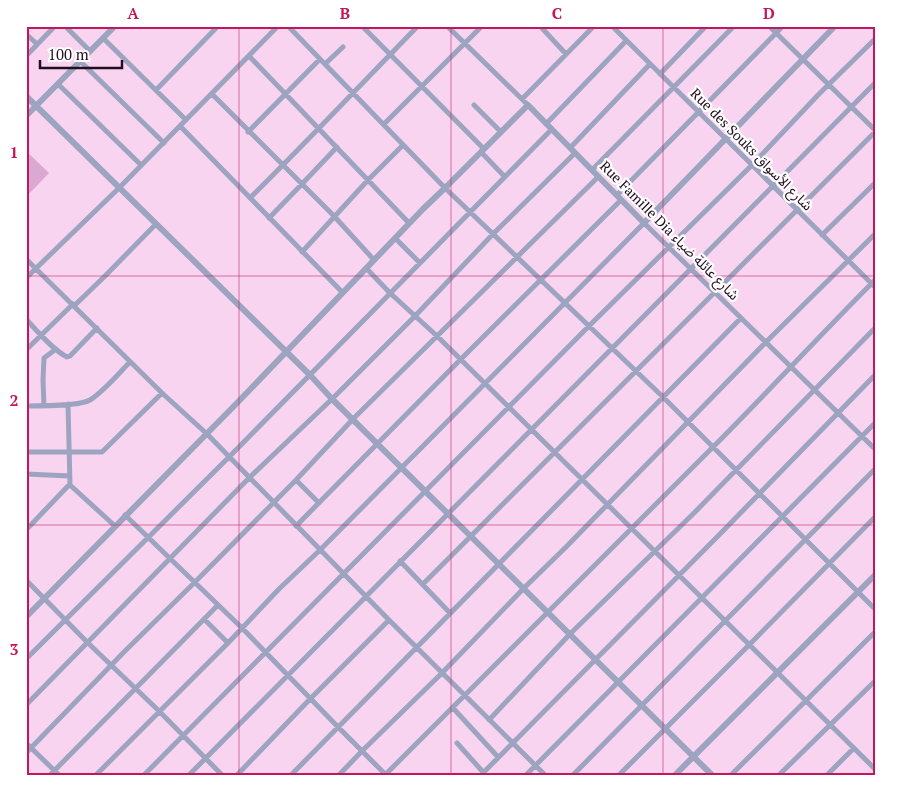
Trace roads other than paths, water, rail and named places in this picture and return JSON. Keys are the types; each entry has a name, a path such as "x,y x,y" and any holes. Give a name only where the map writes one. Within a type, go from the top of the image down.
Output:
{"street":[{"path":"26,56 55,26"},
{"path":"65,26 90,51"},
{"path":"26,116 115,26"},
{"path":"156,90 218,26"},
{"path":"26,278 164,143 278,26"},
{"path":"288,26 445,188 663,397 876,610"},
{"path":"362,26 483,150 504,177"},
{"path":"250,198 418,26"},
{"name":"Rue Famille Dia شارع عائلة ضياء","path":"447,26 644,223 876,450"},
{"path":"384,124 482,26"},
{"path":"540,26 566,54"},
{"path":"522,99 594,26"},
{"name":"Rue des Souks شارع الأسواق","path":"612,26 876,288"},
{"path":"660,74 706,26"},
{"path":"592,170 734,26"},
{"path":"423,584 876,131 769,26"},
{"path":"296,526 541,280 698,112 783,26"},
{"path":"96,775 565,303 836,26"},
{"path":"26,34 37,44"},
{"path":"103,38 186,120"},
{"path":"144,775 425,490 670,248 876,38"},
{"path":"546,124 626,41"},
{"path":"325,64 343,47"},
{"path":"249,56 410,224"},
{"path":"248,132 320,59"},
{"path":"80,61 164,143"},
{"path":"26,705 250,477 415,316 572,150 650,64"},
{"path":"189,775 876,82"},
{"path":"58,84 141,166"},
{"path":"212,94 334,216 374,260"},
{"path":"26,96 286,351 332,399 712,775"},
{"path":"474,105 501,132"},
{"path":"26,617 207,434 342,292 410,224 423,208 528,105"},
{"path":"180,126 342,292"},
{"path":"26,659 229,457 552,129"},
{"path":"302,252 403,145"},
{"path":"269,218 337,147"},
{"path":"26,752 296,480 353,419 598,177"},
{"path":"822,235 876,182"},
{"path":"26,350 105,276 156,224"},
{"path":"339,775 876,233"},
{"path":"395,238 420,263"},
{"path":"26,259 162,393 207,434 416,648 545,775"},
{"path":"366,268 509,406 854,748 876,771 872,775"},
{"path":"125,515 242,628 386,775 713,447 876,279"},
{"path":"290,775 741,318"},
{"path":"26,319 56,349 67,357 97,328"},
{"path":"489,720 570,634 736,470 876,327"},
{"path":"44,406 44,358 56,349"},
{"path":"26,406 68,404 90,400 130,362"},
{"path":"457,743 482,773 876,374"},
{"path":"26,452 103,451 162,393"},
{"path":"68,404 70,486 115,526"},
{"path":"526,775 876,422"},
{"path":"573,775 876,468"},
{"path":"26,474 70,476"},
{"path":"296,480 319,503"},
{"path":"26,530 70,486"},
{"path":"619,775 876,516"},
{"path":"400,561 450,613"},
{"path":"676,775 876,574"},
{"path":"26,580 222,775"},
{"path":"50,775 218,605"},
{"path":"204,619 228,643"},
{"path":"237,775 389,620"},
{"path":"732,775 876,631"},
{"path":"779,775 876,680"},
{"path":"453,708 498,757"},
{"path":"26,743 60,775"},
{"path":"827,775 854,748"}]}
